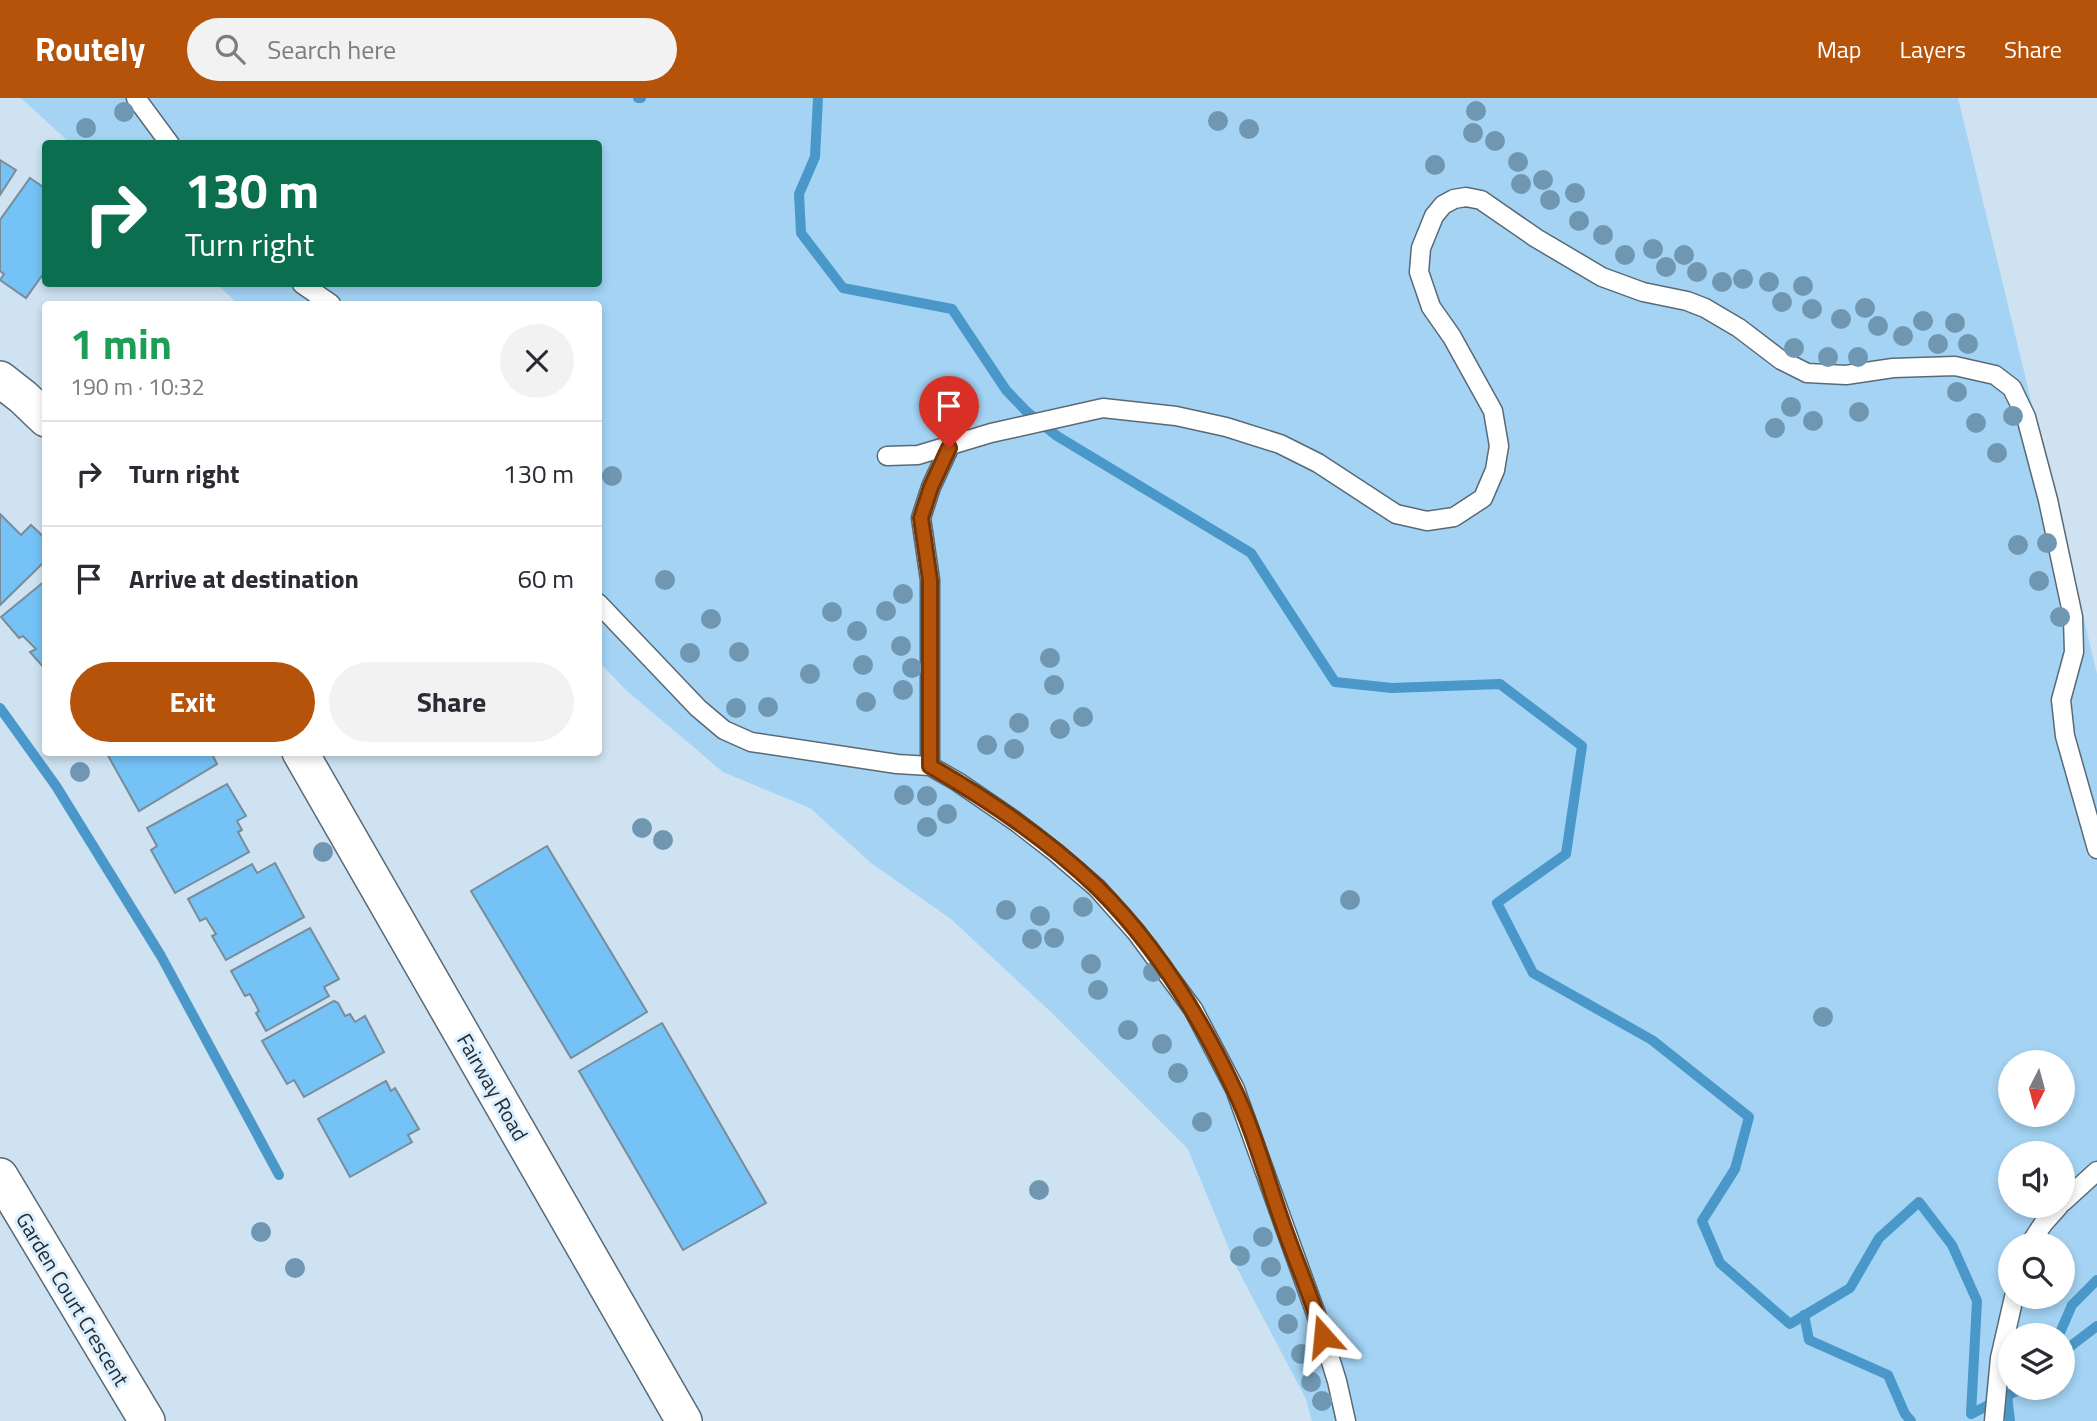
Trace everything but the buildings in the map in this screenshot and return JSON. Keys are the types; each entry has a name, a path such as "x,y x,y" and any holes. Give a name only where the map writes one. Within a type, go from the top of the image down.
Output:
{"street":[{"path":"0,379 42,415"},
{"name":"Fairway Road","path":"302,756 684,1421"},
{"name":"Garden Court Crescent","path":"0,1176 147,1421"}],"lane":[{"path":"136,98 167,140"},
{"path":"887,456 918,455 949,448 991,433 1083,411 1115,409 1176,416 1280,444 1318,463 1396,514 1427,521 1454,517 1483,498 1495,470 1499,446 1493,411 1459,348 1431,307 1419,272 1421,248 1434,216 1443,205 1466,197 1481,200 1536,238 1602,276 1643,292 1688,301 1723,317 1781,360 1807,373 1846,375 1893,368 1942,366 1968,368 1995,375 2012,388 2023,407 2051,513 2075,635 2072,664 2061,700 2063,723 2097,849"},
{"path":"306,287 327,301"},
{"path":"930,766 930,580 921,518 931,487 949,448"},
{"path":"602,607 698,708 724,730 751,742 897,764 930,766 1015,821 1097,888 1136,932 1193,1009 1234,1089 1317,1314 1346,1421"},
{"path":"2075,1191 2097,1171"},
{"path":"2037,1232 2048,1218"},
{"path":"1994,1421 2000,1358 2011,1309"}],"shaded area":[{"path":"21,98 1958,98 2097,674 2097,1421 1312,1421 1306,1399 1237,1268 1188,1149 1052,1013 951,919 871,863 810,808 723,772 626,690 602,665 602,301 235,301 220,287 602,287 602,140 67,140"}],"waterway":[{"path":"818,98 815,157 799,194 801,233 843,288 952,309 1006,390 1026,411 1057,436 1251,553 1335,682 1392,688 1500,684 1582,746 1566,854 1497,903 1533,973 1652,1040 1749,1117 1735,1169 1702,1221 1720,1263 1790,1324 1850,1288 1879,1238 1919,1202 1952,1245 1977,1301 1971,1414 1998,1400"},
{"path":"0,708 56,786 161,956 279,1175"},
{"path":"2064,1323 2072,1305 2097,1280"},
{"path":"1804,1315 1809,1340 1888,1375 1905,1414 1911,1421"},
{"path":"2075,1343 2097,1326"},
{"path":"2008,1400 2010,1421"}],"route":[{"path":"949,448 931,487 921,518 930,580 930,766 1015,821 1097,888 1136,932 1193,1009 1234,1089 1323,1336"}]}
